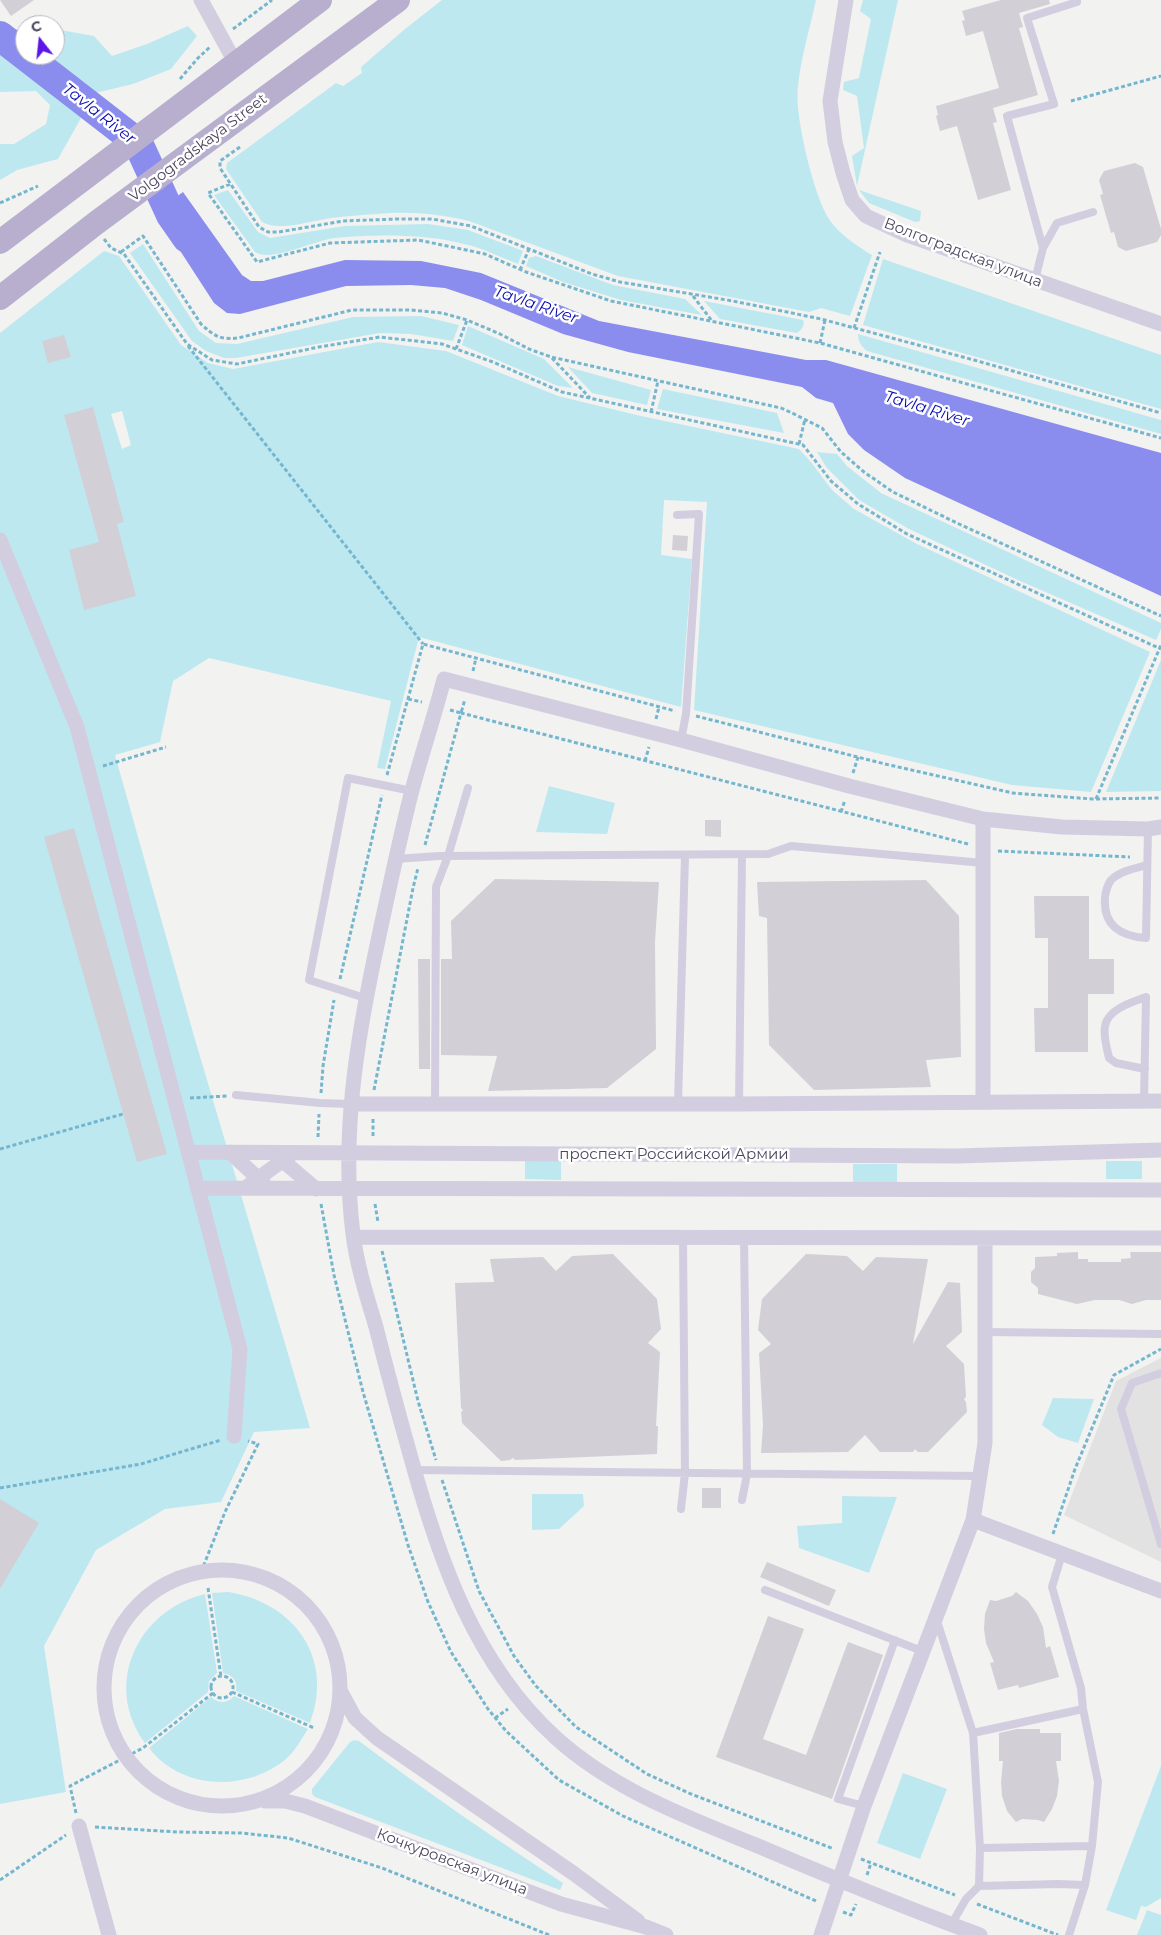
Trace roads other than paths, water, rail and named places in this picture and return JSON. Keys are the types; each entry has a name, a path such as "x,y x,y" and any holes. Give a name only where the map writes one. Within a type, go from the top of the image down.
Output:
{"main road":[{"path":"0,242 57,187 177,108 320,0"},
{"name":"Volgogradskaya Street","path":"0,298 99,230 205,142 398,0"}],"street":[{"path":"202,0 236,64"},
{"name":"Волгоградская улица","path":"846,0 830,101 835,142 852,200 866,216 907,235 1161,324"},
{"path":"0,540 77,727 240,1348 234,1436"},
{"path":"980,1935 840,1881 655,1803 602,1774 556,1738 520,1700 498,1672 472,1628 452,1584 433,1534 368,1298 354,1237 350,1189 350,1104 365,998 395,859 412,791 444,680 681,740 849,786 983,819 1062,827 1155,828"},
{"path":"983,819 983,1101"},
{"path":"350,1104 1161,1101"},
{"name":"проспект Российской Армии","path":"188,1152 283,1155 349,1153 957,1156 1161,1150"},
{"path":"230,1152 263,1184"},
{"path":"263,1184 283,1155 316,1189"},
{"path":"197,1188 244,1188 263,1184 316,1189 1161,1190"},
{"path":"354,1237 1161,1238"},
{"path":"821,1935 864,1806 972,1520 985,1443 986,1239"},
{"path":"972,1520 1161,1591"},
{"path":"229,1570 252,1573 274,1582 293,1594 310,1609 324,1628 334,1649 340,1672 340,1692 338,1713 332,1733 310,1767 278,1793 258,1801 238,1805 215,1806 192,1803 170,1795 150,1783 133,1767 120,1748 110,1727 104,1705 106,1666 115,1637 127,1617 143,1600 162,1586 183,1576 201,1572 229,1570"},
{"name":"Кочкуровская улица","path":"340,1692 355,1718 377,1738 573,1873 646,1927"},
{"name":"Кочкуровская улица","path":"258,1801 285,1801 305,1806 561,1904 646,1927 666,1935"},
{"path":"79,1826 109,1935"}],"lane":[{"path":"1042,248 1007,116 1054,104 1027,18 1077,2 1077,0"},
{"path":"1035,280 1042,248 1057,223 1093,212"},
{"path":"677,515 699,514 686,714 681,740"},
{"path":"365,998 309,980 348,778 412,791"},
{"path":"435,1103 436,887 448,856 468,788"},
{"path":"1147,865 1124,872 1111,880 1105,894 1104,909 1109,921 1121,933 1133,937 1146,938 1147,865 1155,828"},
{"path":"395,859 448,856 742,855 768,854 791,846 984,863"},
{"path":"739,1104 742,855"},
{"path":"678,1104 685,856"},
{"path":"1144,1101 1145,1069 1146,997 1128,1003 1112,1014 1105,1025 1109,1058 1116,1063 1128,1067 1145,1069"},
{"path":"236,1095 350,1104"},
{"path":"681,1509 685,1473 683,1237"},
{"path":"742,1500 747,1474 744,1238"},
{"path":"986,1332 1161,1334"},
{"path":"1161,1373 1132,1383 1121,1409 1161,1544"},
{"path":"414,1470 980,1476"},
{"path":"1055,1551 1052,1586 1081,1688 1083,1709 1098,1782 1092,1846 1085,1885 1068,1935"},
{"path":"765,1590 922,1651"},
{"path":"936,1618 973,1733 980,1848 979,1886 966,1899 951,1925"},
{"path":"864,1806 838,1799 895,1640"},
{"path":"973,1733 1083,1709"},
{"path":"980,1848 1092,1846"},
{"path":"979,1886 1085,1885"}],"water":[{"path":"183,192 242,275 251,281 263,281 345,260 421,261 481,273 599,321 806,360 826,360 1161,453 1161,596 905,478 864,450 848,434 833,403 816,398 802,387 628,352 563,334 481,300 445,288 411,285 346,286 240,314 227,313 214,303 155,212"}],"waterway":[{"name":"Tavla River","path":"0,36 138,143 171,215 187,238"}]}
